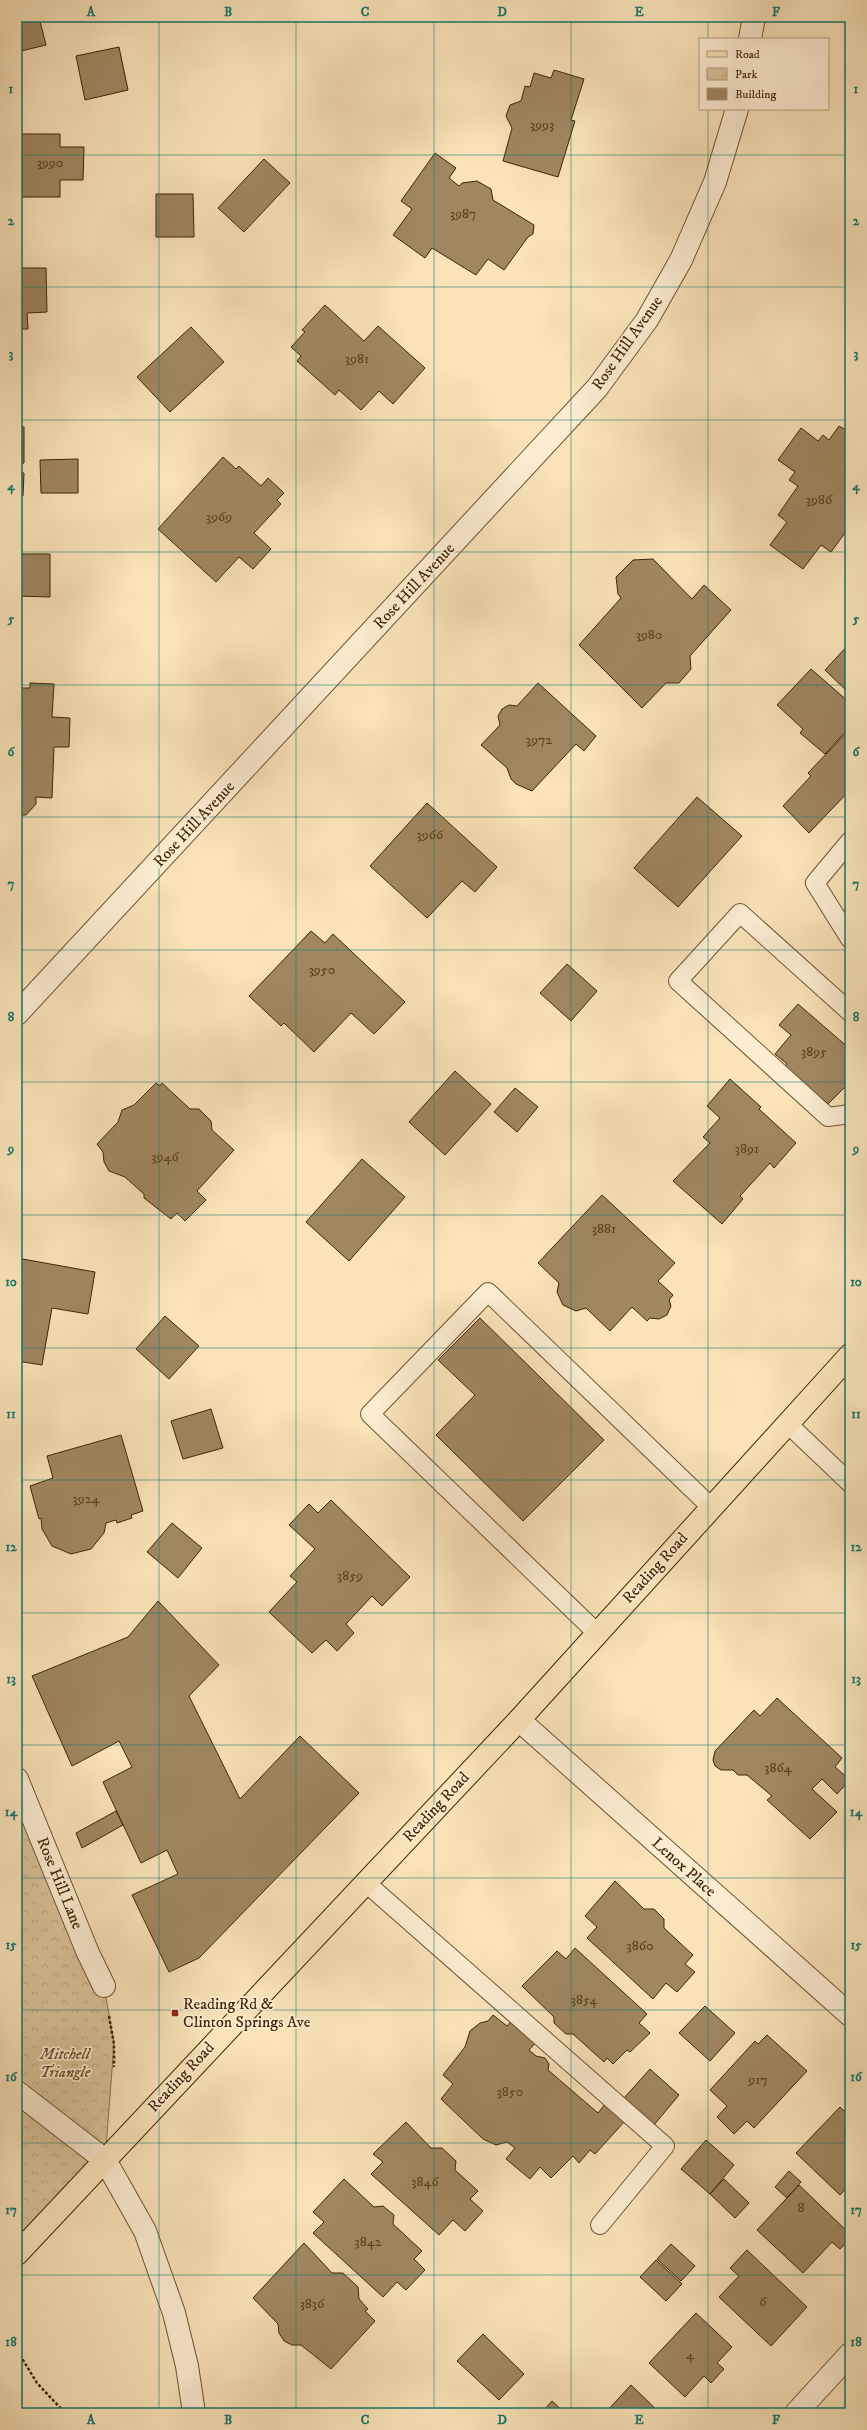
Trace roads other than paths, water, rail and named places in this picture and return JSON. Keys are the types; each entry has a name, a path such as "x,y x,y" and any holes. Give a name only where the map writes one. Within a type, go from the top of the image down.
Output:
{"main road":[{"name":"Reading Road","path":"17,2254 365,1882 519,1720 850,1355"}],"street":[{"path":"750,38 754,17"},
{"name":"Rose Hill Avenue","path":"17,1014 597,388 647,320 681,260 716,182 737,110"},
{"name":"Lenox Place","path":"519,1720 850,2015"},
{"name":"Rose Hill Lane","path":"17,1779 88,1953 104,1986"},
{"path":"17,2092 105,2160 145,2230 170,2299 187,2366 194,2413"},
{"path":"796,2413 850,2354"}],"lane":[{"path":"850,841 815,883 850,939"},
{"path":"850,1012 740,913 678,980 828,1117 850,1114"},
{"path":"597,1633 370,1414 488,1292 711,1507"},
{"path":"788,1424 850,1483"},
{"path":"365,1882 665,2146 600,2225"}],"place":[{"name":"Reading Rd & Clinton Springs Ave","path":"175,2013"}],"park label":[{"name":"Mitchell Triangle","path":"65,2063"}]}
